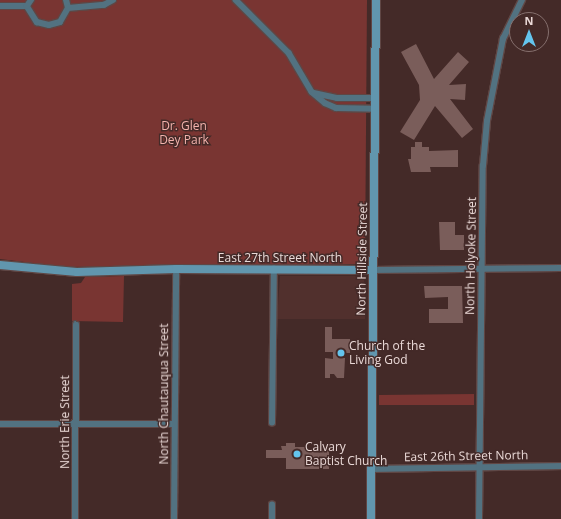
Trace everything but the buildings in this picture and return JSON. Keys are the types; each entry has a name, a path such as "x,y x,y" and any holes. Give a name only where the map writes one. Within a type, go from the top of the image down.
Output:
{"main road":[{"name":"North Hillside Street","path":"371,519 376,0"},
{"name":"East 27th Street North","path":"0,265 76,272 176,269 374,270"}],"street":[{"path":"28,6 31,0"},
{"path":"28,6 37,22 49,25 60,22 68,8 66,0"},
{"path":"68,8 104,5 113,0"},
{"path":"236,0 289,53 312,92 325,103 336,108 375,109"},
{"name":"North Holyoke Street","path":"479,519 483,166 487,121 502,39 522,0"},
{"path":"0,6 28,6"},
{"path":"312,92 337,98 375,98"},
{"name":"East 27th Street North","path":"374,270 561,268"},
{"name":"North Chautauqua Street","path":"174,519 176,269"},
{"path":"272,423 274,270"},
{"name":"North Erie Street","path":"75,519 76,325"},
{"path":"0,424 174,424"},
{"name":"East 26th Street North","path":"372,468 561,466"},
{"path":"272,505 272,519"}],"shaded area":[{"path":"280,276 364,276 365,319 277,319"}],"green space":[{"name":"Dr. Glen Dey Park","path":"0,0 367,0 365,264 65,267 0,259"},
{"path":"124,276 123,322 72,321 72,284 81,283 85,277"},
{"path":"474,394 474,405 379,405 379,395"}],"place":[{"name":"Church of the Living God","path":"341,353"},
{"name":"Calvary Baptist Church","path":"297,454"}]}
